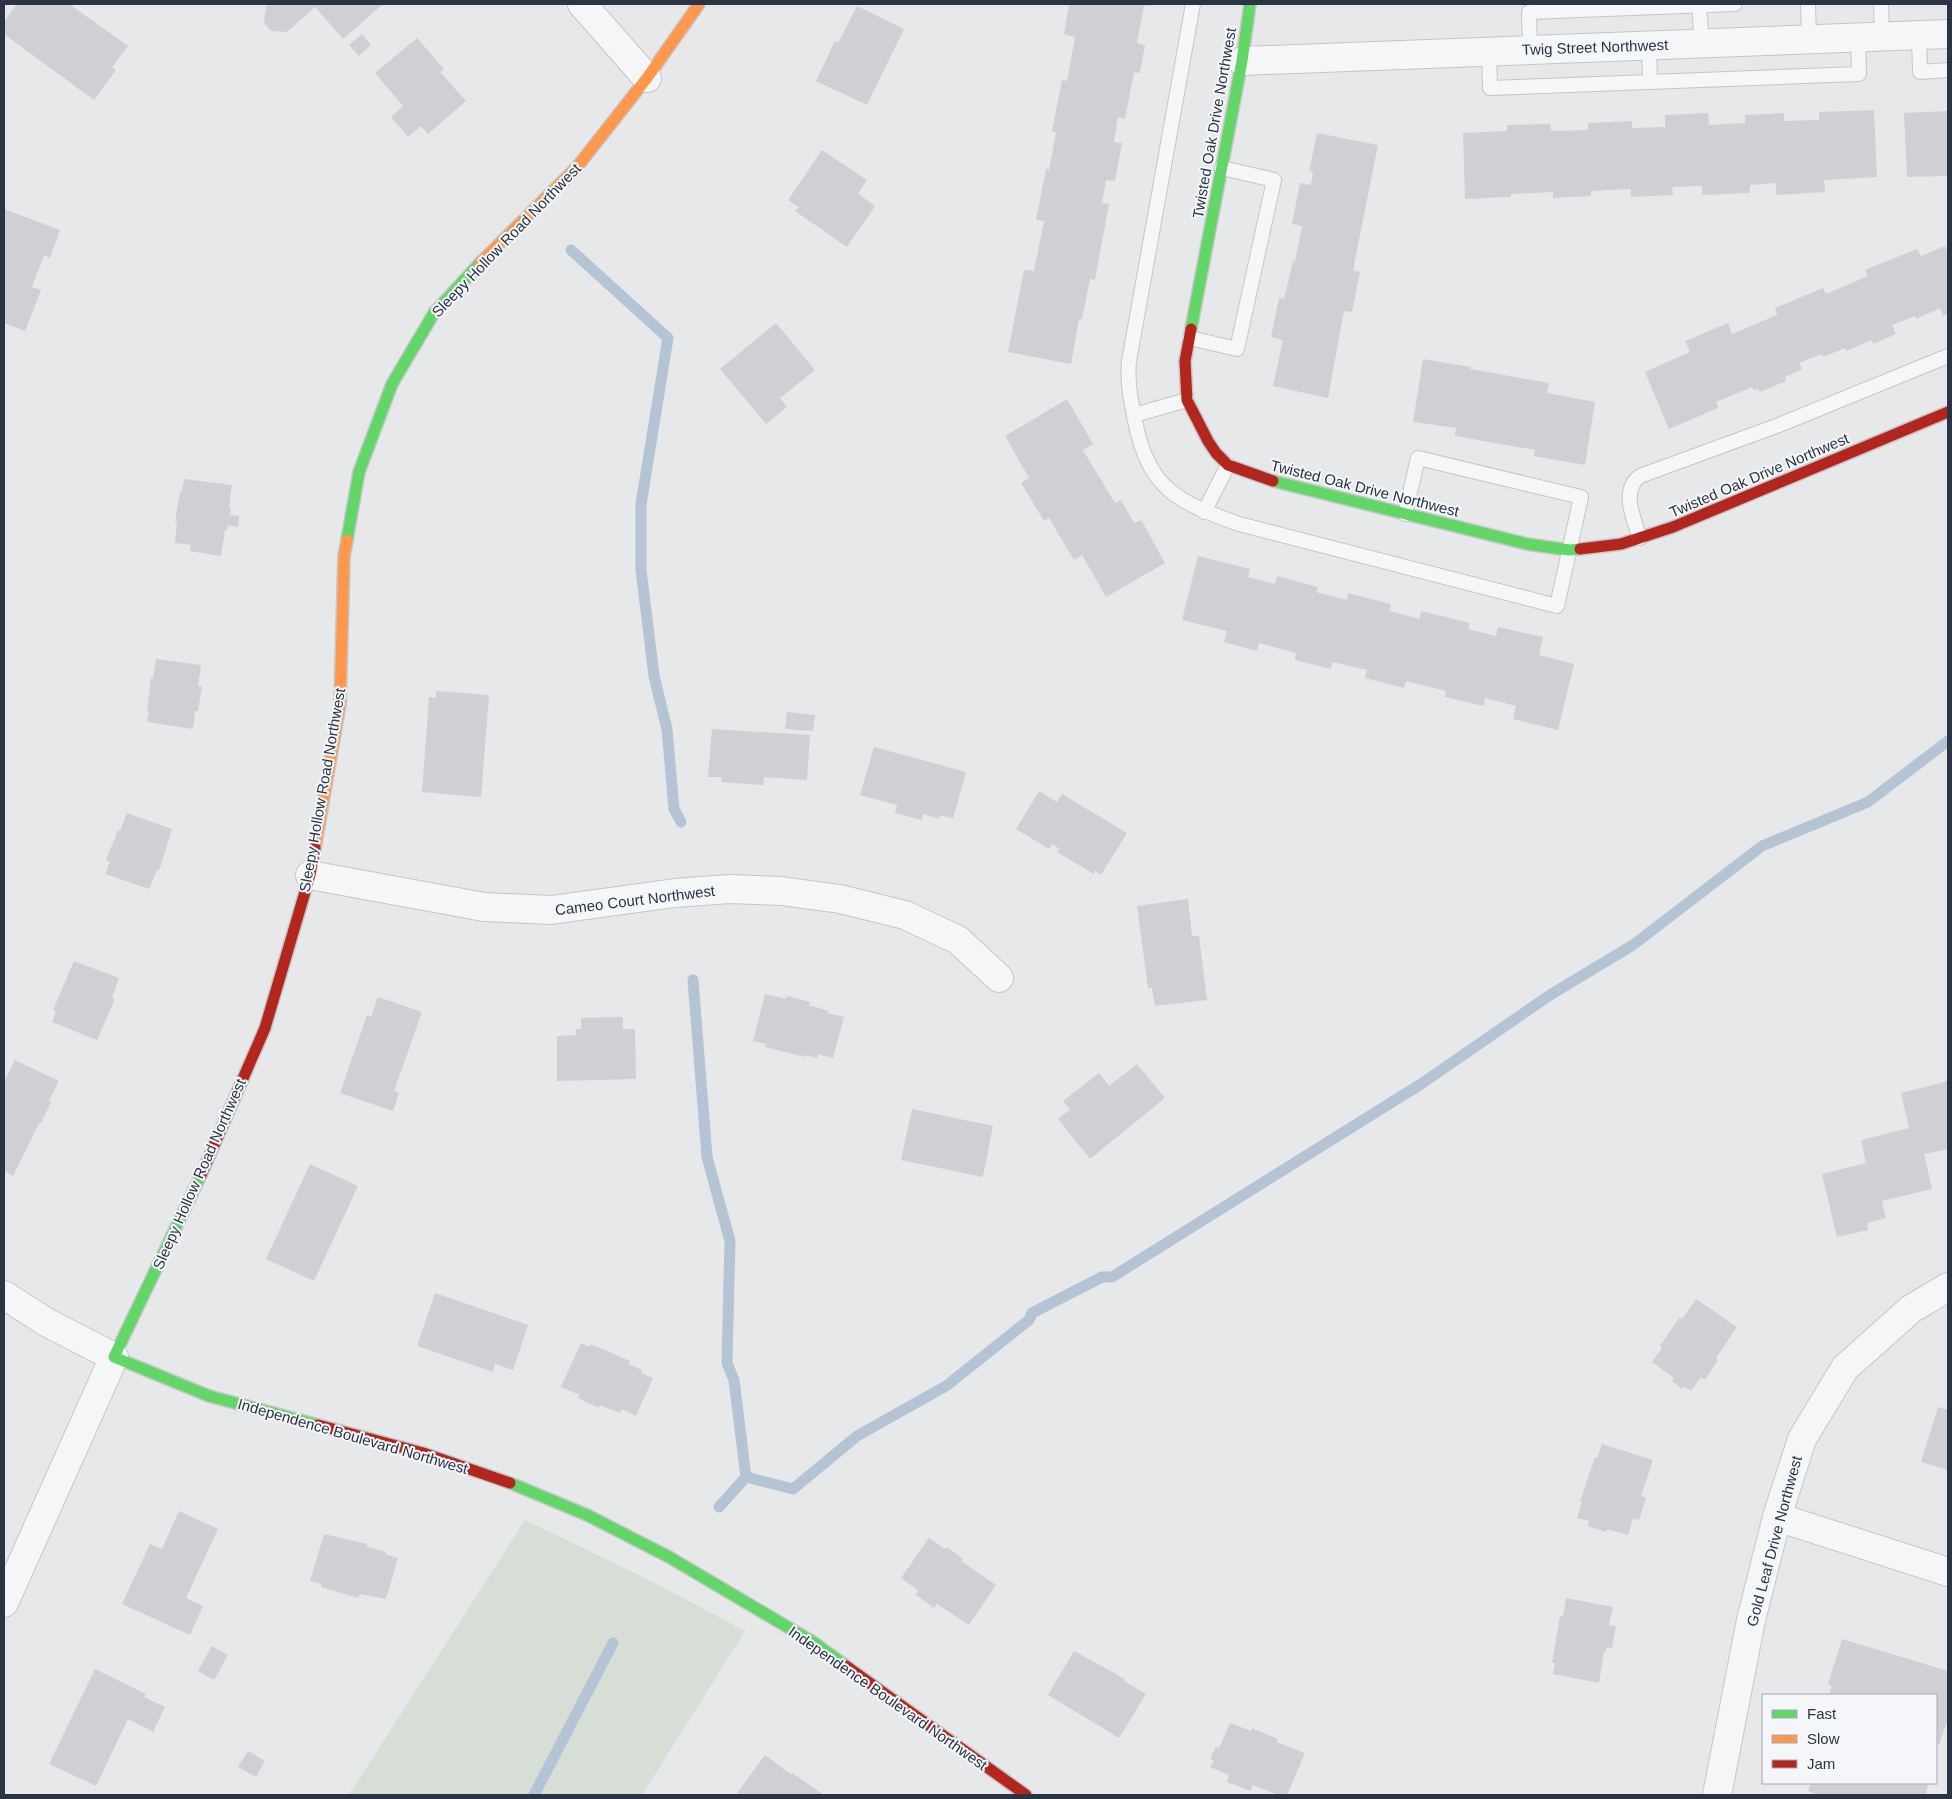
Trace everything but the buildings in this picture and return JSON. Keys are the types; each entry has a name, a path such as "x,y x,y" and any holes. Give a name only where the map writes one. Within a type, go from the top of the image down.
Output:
{"street":[{"path":"582,4 647,78"},
{"name":"Sleepy Hollow Road Northwest","path":"4,1602 114,1357 196,1186 265,1028 310,875 340,704 344,556 359,472 392,384 434,312 577,167 647,78 699,4"},
{"name":"Twisted Oak Drive Northwest","path":"1250,4 1242,61 1185,361 1187,400 1208,441 1216,453 1228,465 1279,483 1527,544 1569,550 1606,547 1640,538 1682,523 1948,412"},
{"name":"Twig Street Northwest","path":"1242,61 1948,34"},
{"name":"Cameo Court Northwest","path":"310,875 484,907 551,910 675,893 730,889 781,891 840,900 905,915 958,940 999,978"},
{"name":"Gold Leaf Drive Northwest","path":"1717,1795 1751,1620 1778,1517 1802,1439 1845,1368 1911,1309 1948,1287"},
{"name":"Independence Boulevard Northwest","path":"4,1295 46,1322 114,1357 209,1396 432,1456 498,1478 587,1515 669,1557 813,1642 1026,1795"},
{"path":"1778,1517 1948,1572"}],"lane":[{"path":"1194,4 1129,361 1128,375 1134,415 1146,460 1156,477 1168,491 1204,512 1239,524 1556,606 1581,497 1418,458 1405,514"},
{"path":"1530,50 1528,12 1735,4"},
{"path":"1808,4 1809,39"},
{"path":"1489,52 1490,88 1859,74 1880,4"},
{"path":"1699,5 1702,43"},
{"path":"1919,35 1920,72 1948,70"},
{"path":"1649,45 1650,82"},
{"path":"1190,338 1236,349 1274,180 1222,168"},
{"path":"1640,538 1630,502 1632,484 1640,476 1779,425 1948,356"},
{"path":"1134,415 1187,400"},
{"path":"1204,512 1228,465"}],"shaded area":[{"path":"525,1520 645,1578 745,1631 642,1795 349,1795"}],"waterway":[{"path":"571,250 668,338 641,504 641,570 654,676 667,729 674,809 681,822"},
{"path":"746,1477 793,1489 857,1436 946,1386 1029,1320 1032,1313 1102,1277 1112,1277 1421,1084 1550,995 1633,945 1762,846 1868,802 1948,741"},
{"path":"693,980 707,1157 730,1241 727,1363 734,1380 746,1477"},
{"path":"719,1507 746,1477"},
{"path":"534,1795 613,1643"}],"traffic: fast":[{"path":"1191,329 1242,61 1250,4"},
{"path":"347,540 359,472 392,384 434,313 480,263"},
{"path":"1273,481 1527,544 1569,550 1580,549"},
{"path":"201,1175 114,1357 209,1396 318,1425"},
{"path":"510,1483 587,1515 669,1557 813,1642 846,1666"}],"traffic: slow":[{"path":"480,263 577,167 647,78 699,4"},
{"path":"315,848 340,704 344,556 347,540"}],"traffic: jam":[{"path":"1191,329 1185,361 1187,400 1208,441 1216,453 1228,465 1273,481"},
{"path":"1580,549 1621,544 1673,527 1948,412"},
{"path":"201,1175 265,1028 310,875 315,848"},
{"path":"318,1425 423,1453 510,1483"},
{"path":"846,1666 1026,1795"}]}
